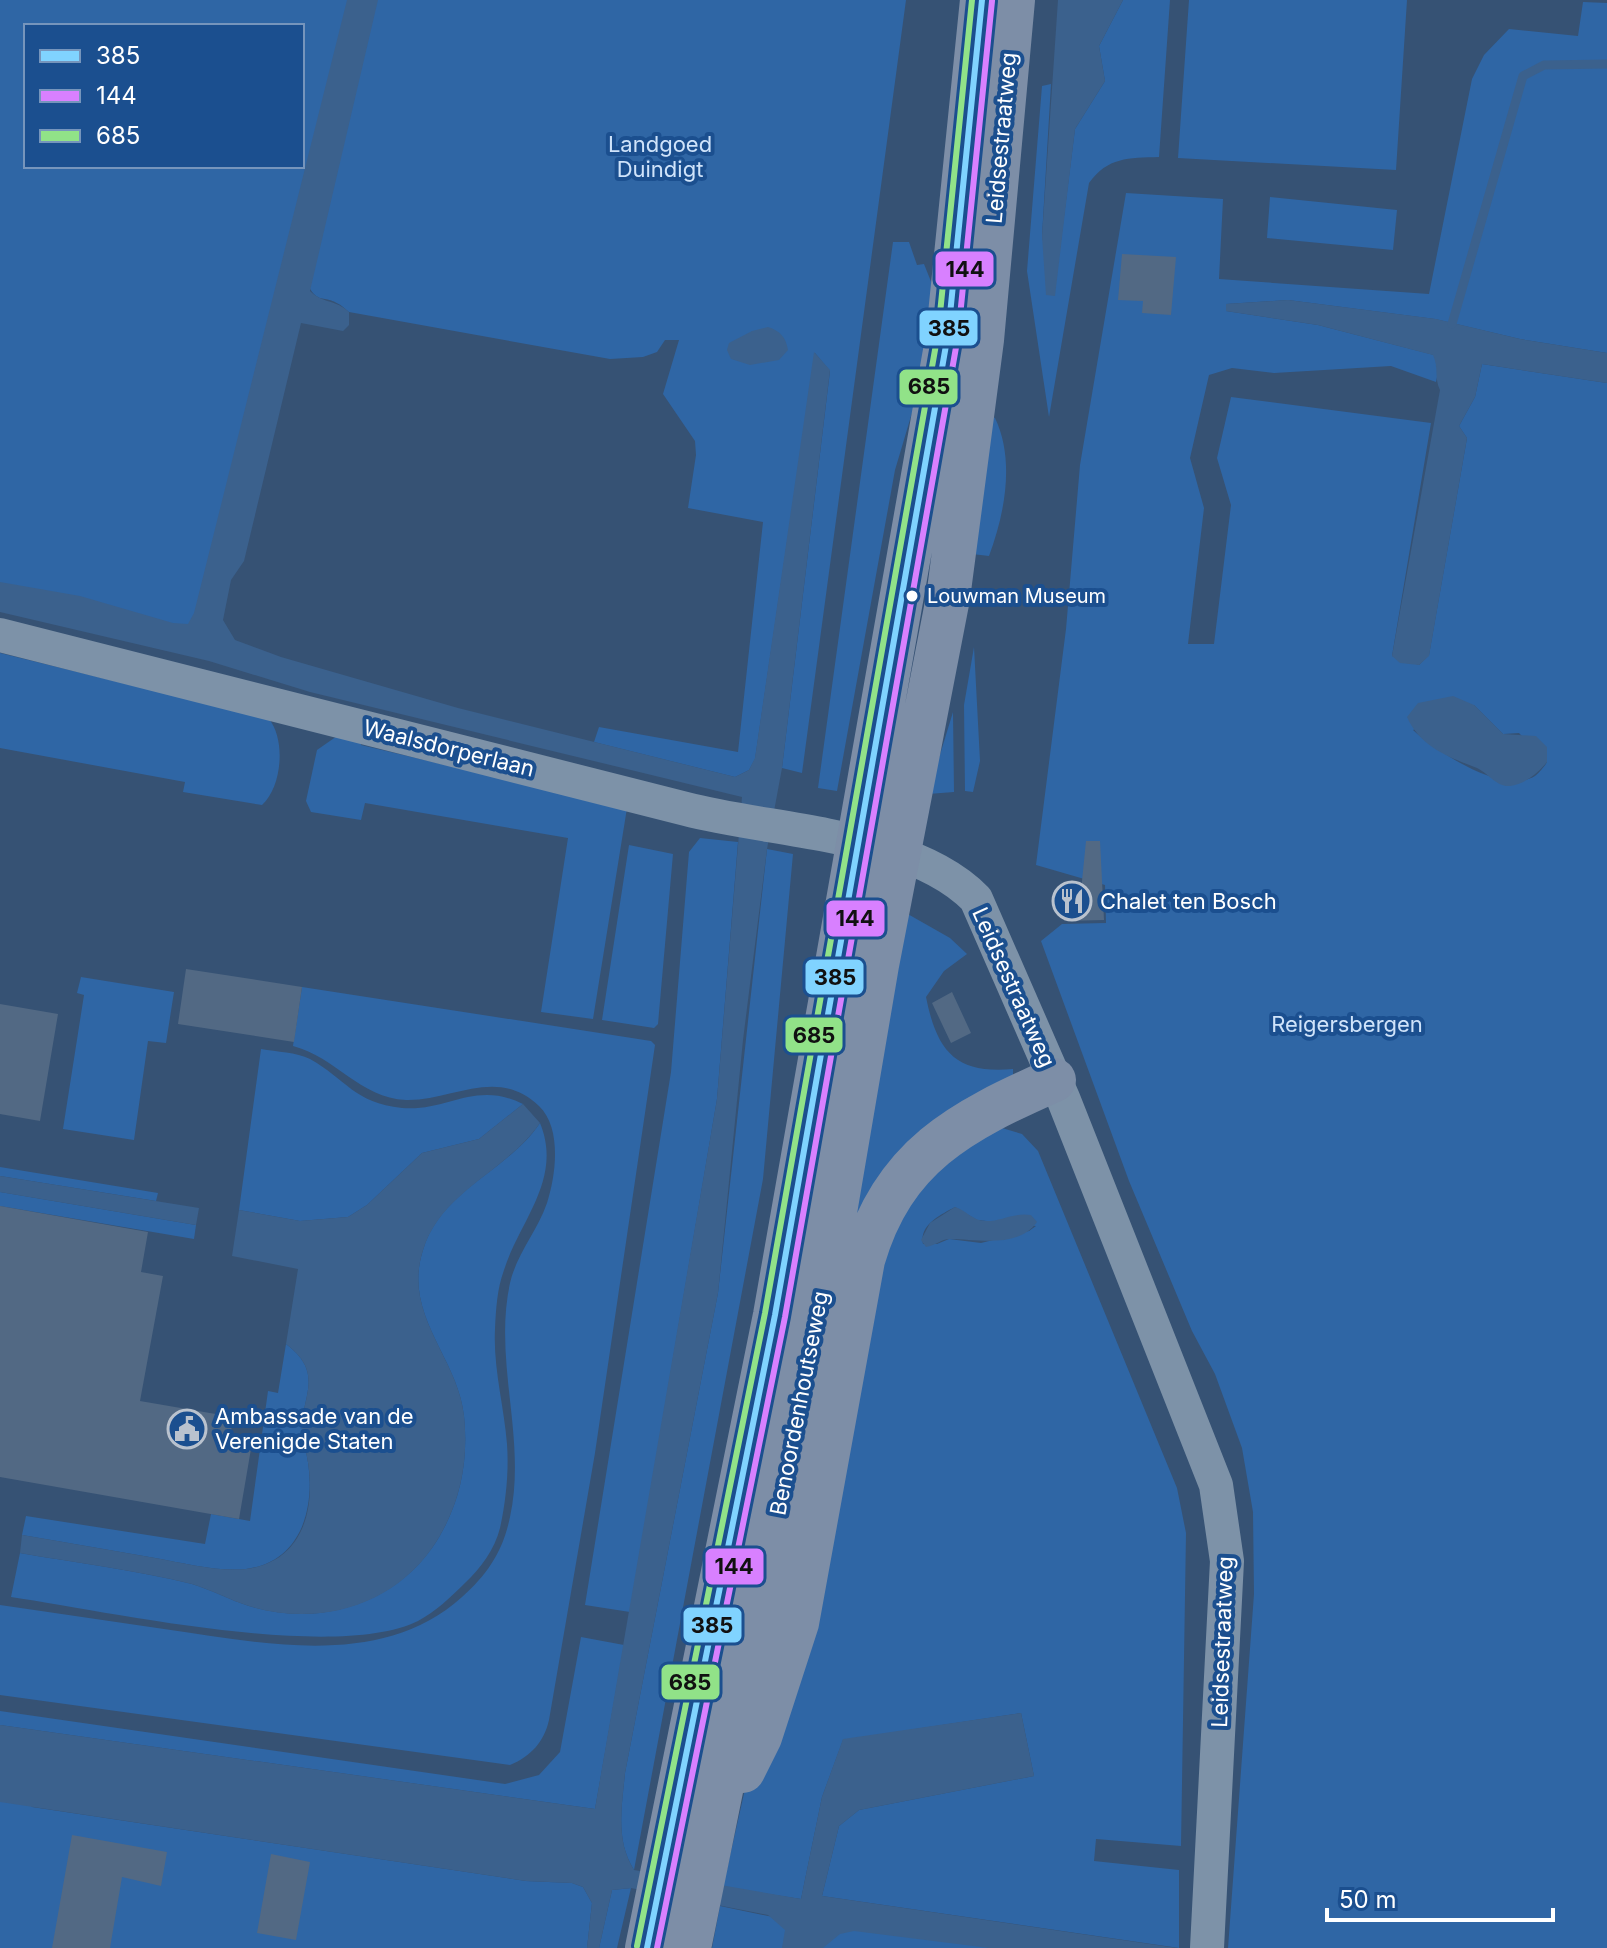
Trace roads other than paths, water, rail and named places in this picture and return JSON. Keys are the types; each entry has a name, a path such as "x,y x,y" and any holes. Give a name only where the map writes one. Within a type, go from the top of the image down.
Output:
{"main road":[{"name":"Leidsestraatweg","path":"879,849 948,334 982,0"},
{"name":"Leidsestraatweg","path":"879,849 948,598 982,340 1013,0"},
{"name":"Benoordenhoutseweg","path":"647,1948 710,1837 817,1318 879,849"},
{"name":"Benoordenhoutseweg","path":"689,1948 679,1888 775,1315 879,849"},
{"path":"710,1837 760,1737 797,1623 863,1260 874,1223 906,1174 960,1126 1054,1080"}],"street":[{"name":"Waalsdorperlaan","path":"0,635 719,816 879,849"},
{"name":"Leidsestraatweg","path":"879,849 933,866 960,882 976,899 1054,1080 1216,1485 1227,1561 1208,1947"}],"waterway":[{"path":"1452,324 1523,76 1544,65 1607,64"}],"place":[{"name":"Louwman Museum","path":"912,596"},
{"name":"Chalet ten Bosch","path":"1072,901"},
{"name":"Ambassade van de Verenigde Staten","path":"187,1429"}],"park label":[{"name":"Landgoed Duindigt","path":"660,156"},
{"name":"Reigersbergen","path":"1347,1024"}]}
